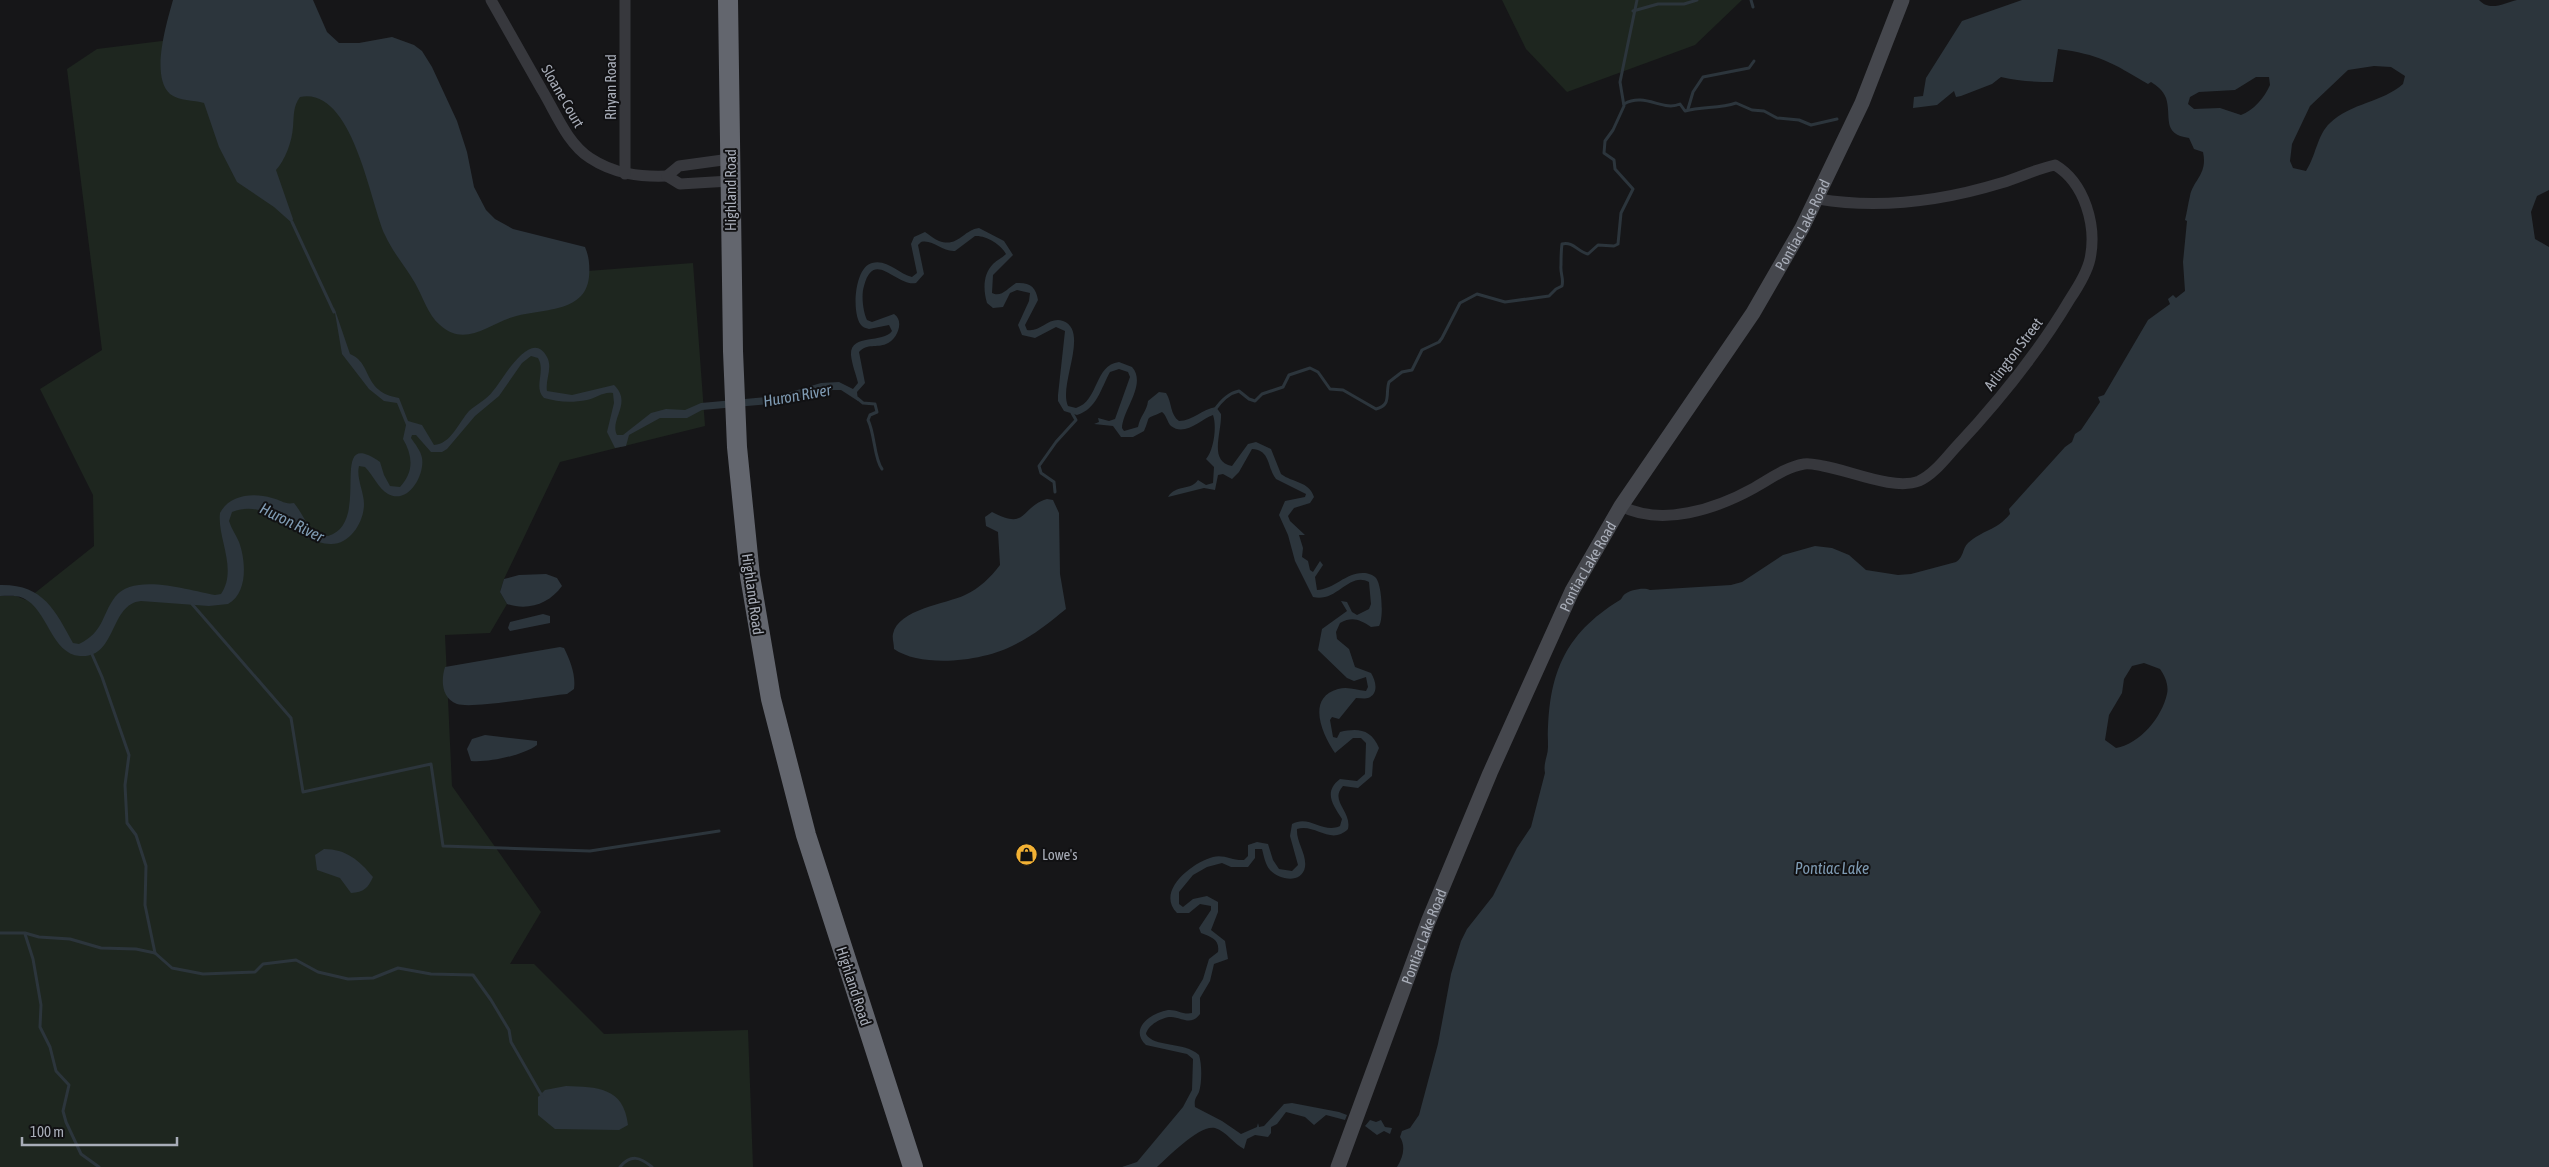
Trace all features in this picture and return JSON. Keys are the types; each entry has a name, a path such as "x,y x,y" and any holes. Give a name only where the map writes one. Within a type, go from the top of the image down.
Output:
{"highway":[{"name":"Highland Road","path":"728,0 733,350 737,447 750,576 771,699 787,766 809,844 912,1167"}],"street":[{"name":"Sloane Court","path":"491,0 570,138 589,158 625,174 646,177 667,176 680,184 730,181"},
{"name":"Rhyan Road","path":"625,0 625,174"},
{"name":"Pontiac Lake Road","path":"1338,1167 1428,922 1486,782 1572,591 1621,506 1753,313 1818,198 1865,95 1902,0"},
{"name":"Sloane Court","path":"667,176 678,166 730,159"},
{"name":"Arlington Street","path":"1621,506 1640,514 1700,511 1724,503 1787,469 1807,463 1902,484 1919,481 1934,470 1986,415 2036,353 2084,276 2090,259 2090,224 2087,208 2078,187 2066,172 2055,166 2034,169 2002,183 1947,196 1848,204 1818,198"}],"shaded area":[{"path":"1502,0 1742,0 1695,45 1567,92 1526,49"},
{"path":"178,39 354,100 441,295 574,272 693,263 705,426 560,462 504,579 500,592 507,604 490,633 445,635 452,786 541,912 510,964 534,964 604,1034 748,1030 753,1167 0,1167 0,596 16,596 26,600 94,546 93,495 40,389 102,350 67,69 97,49"}],"water":[{"path":"173,0 313,0 327,32 339,43 359,43 392,37 414,45 422,51 432,67 457,121 467,152 474,187 486,210 495,219 513,229 585,247 589,269 586,289 571,304 560,308 513,317 467,334 449,332 436,321 429,311 415,283 385,235 357,150 346,127 334,109 318,98 300,97 298,100 294,111 290,145 276,170 293,219 292,223 274,207 237,182 219,147 204,103 174,96 164,86 161,75 162,48"},
{"name":"Pontiac Lake","path":"2022,0 2479,0 2483,4 2492,6 2517,0 2549,0 2549,190 2537,196 2531,212 2535,239 2549,247 2549,1167 1397,1167 1403,1152 1403,1144 1400,1137 1402,1131 1410,1128 1419,1115 1438,1044 1451,974 1461,941 1467,929 1493,896 1517,848 1531,827 1545,773 1548,750 1548,723 1555,680 1561,662 1571,644 1584,629 1630,591 1731,585 1742,582 1783,555 1815,546 1832,548 1849,555 1866,570 1898,575 1911,574 1956,562 1968,543 1978,535 2005,520 2010,514 2009,509 2065,447 2072,442 2075,434 2081,430 2100,402 2098,397 2104,395 2148,320 2170,304 2168,299 2173,295 2176,298 2185,291 2183,262 2187,221 2185,220 2189,199 2204,166 2204,160 2203,152 2194,149 2189,138 2174,133 2171,129 2168,105 2162,90 2151,82 2148,84 2105,60 2058,49 2053,82 2001,77 1992,84 1961,96 1956,97 1954,91 1937,105 1913,108 1914,97 1923,96 1926,78 1962,21","holes":["2374,66 2391,67 2405,76 2403,84 2395,90 2338,116 2322,133 2306,171 2293,168 2290,161 2292,144 2310,106 2348,70","2256,77 2269,77 2270,85 2258,103 2241,115 2220,108 2194,109 2188,104 2190,97 2199,92 2235,90","2144,663 2160,669 2166,681 2167,694 2160,712 2149,728 2133,741 2116,748 2105,740 2109,715 2122,693 2124,679 2132,666"]},
{"name":"Huron River","path":"979,228 1004,241 1013,255 993,275 992,293 1004,292 1016,283 1025,283 1032,286 1038,300 1025,325 1027,330 1036,329 1049,322 1058,320 1071,327 1074,336 1074,347 1067,385 1066,397 1068,406 1076,408 1083,404 1089,398 1105,369 1119,362 1132,367 1137,381 1136,389 1123,421 1122,428 1124,431 1138,427 1148,401 1159,392 1166,393 1174,415 1179,421 1189,419 1216,407 1221,414 1218,445 1220,459 1232,466 1248,444 1256,442 1271,449 1281,474 1305,485 1312,492 1314,497 1310,503 1294,508 1288,516 1290,521 1305,535 1299,535 1303,548 1302,557 1308,561 1310,570 1313,572 1320,561 1323,565 1315,577 1317,590 1329,587 1358,573 1370,574 1377,580 1382,601 1381,622 1379,626 1371,627 1353,619 1340,623 1336,632 1337,639 1349,649 1355,667 1371,673 1376,687 1374,694 1367,698 1356,698 1339,719 1332,717 1330,720 1333,737 1337,738 1340,732 1363,731 1372,737 1379,748 1373,762 1372,776 1358,788 1343,786 1339,791 1338,797 1347,817 1348,829 1342,834 1329,835 1310,829 1297,829 1305,867 1300,876 1295,878 1284,878 1270,870 1262,849 1255,849 1255,858 1248,867 1231,867 1222,863 1207,867 1193,875 1179,892 1179,904 1183,907 1193,899 1207,896 1218,902 1218,912 1211,930 1225,941 1228,959 1214,964 1210,981 1200,998 1200,1014 1197,1018 1187,1020 1171,1017 1164,1018 1152,1025 1146,1034 1156,1041 1186,1048 1199,1055 1201,1079 1195,1107 1222,1121 1241,1134 1257,1127 1258,1123 1259,1127 1264,1126 1284,1104 1292,1103 1339,1112 1347,1115 1345,1120 1326,1115 1314,1125 1305,1117 1286,1112 1277,1124 1271,1127 1271,1133 1268,1137 1255,1135 1247,1139 1244,1149 1219,1130 1209,1128 1184,1142 1157,1167 1122,1167 1137,1162 1183,1107 1192,1090 1193,1059 1187,1054 1146,1045 1141,1039 1141,1028 1149,1018 1161,1012 1171,1010 1192,1013 1192,997 1203,979 1209,959 1218,952 1216,941 1201,933 1199,928 1211,910 1211,906 1200,904 1189,913 1177,913 1171,904 1173,887 1187,871 1205,860 1217,856 1244,860 1248,856 1248,845 1257,842 1268,844 1273,860 1279,869 1292,871 1298,865 1290,836 1292,824 1304,821 1328,828 1340,826 1342,819 1331,799 1332,789 1340,779 1357,781 1365,774 1366,743 1361,738 1353,738 1335,753 1322,727 1320,708 1322,700 1328,694 1338,689 1349,688 1366,691 1368,687 1366,677 1354,681 1347,678 1318,650 1322,629 1347,611 1341,601 1347,602 1352,612 1357,615 1369,609 1371,604 1369,582 1355,581 1329,596 1313,597 1295,561 1288,535 1279,515 1285,501 1305,497 1306,494 1276,479 1266,456 1258,450 1252,449 1239,472 1232,479 1223,474 1218,475 1215,490 1204,488 1168,497 1175,490 1191,485 1198,480 1206,485 1213,483 1214,467 1206,459 1214,438 1215,425 1213,415 1193,426 1176,429 1171,426 1162,412 1149,418 1144,431 1133,437 1121,437 1113,426 1094,424 1099,422 1098,418 1109,421 1115,419 1130,377 1128,372 1119,369 1110,372 1098,397 1084,412 1077,415 1064,411 1058,401 1058,395 1065,331 1056,327 1035,338 1022,335 1018,325 1029,301 1030,293 1017,290 1010,293 1003,307 993,308 987,303 985,288 987,272 993,264 1006,254 997,244 988,239 975,236 955,251 946,250 930,242 921,242 918,245 924,274 916,283 908,283 880,269 874,270 868,275 863,294 867,320 872,322 894,314 899,321 899,326 896,335 890,342 865,348 859,352 865,383 857,392 858,401 841,390 832,390 781,403 702,410 687,418 660,418 629,435 626,446 615,448 607,432 614,403 613,393 606,393 576,402 544,398 539,384 540,363 538,358 531,356 522,363 499,396 475,416 447,449 442,452 431,452 416,435 412,435 411,438 421,455 422,465 418,480 408,492 395,496 388,494 365,467 359,466 358,471 364,499 362,518 350,537 344,541 330,544 317,542 259,510 246,509 232,512 229,521 239,542 243,558 244,576 235,599 228,604 209,606 141,601 131,604 123,611 101,649 92,655 80,656 62,648 38,611 23,598 0,596 0,585 15,586 37,594 53,610 73,643 79,644 98,629 115,597 124,590 135,586 148,584 163,585 215,595 221,594 228,574 221,533 220,513 229,502 235,499 257,495 285,503 294,503 311,528 328,536 341,528 348,514 352,465 355,456 364,454 380,462 390,486 400,487 410,470 409,452 403,439 406,425 397,403 384,401 369,389 342,354 334,307 350,354 362,364 373,384 379,390 387,395 399,398 408,421 422,425 434,445 440,444 450,437 469,411 490,394 517,359 525,351 533,348 540,349 549,361 547,391 572,395 614,385 621,398 615,429 617,435 623,435 651,413 666,409 685,410 701,403 777,396 821,383 839,382 853,389 858,383 851,355 852,348 861,341 882,337 892,331 889,325 869,329 863,327 859,321 856,312 856,292 861,273 866,266 872,263 883,263 912,277 917,273 911,244 914,237 925,232 935,239 946,243 956,240 973,229"},
{"path":"1047,499 1053,500 1059,513 1060,574 1066,609 1023,640 988,655 937,661 906,655 894,649 893,634 897,626 904,619 924,608 970,592 984,582 1000,565 998,532 986,526 985,517 992,512 1012,519 1018,518 1038,503"},
{"path":"546,574 557,578 562,586 551,597 537,604 523,607 507,604 500,592 504,579 519,575"},
{"path":"543,614 550,616 550,623 510,631 508,628 510,622"},
{"path":"560,647 564,648 574,678 574,689 567,694 493,704 465,705 452,701 445,693 443,677 445,667"},
{"path":"485,735 537,741 537,745 506,758 471,761 467,749 472,739"},
{"path":"324,849 345,853 363,865 373,877 367,887 359,892 351,893 340,878 317,870 315,855"},
{"path":"566,1086 598,1089 615,1096 621,1103 628,1125 619,1130 555,1129 538,1115 538,1097 545,1090"},
{"path":"1370,1120 1376,1122 1381,1120 1385,1127 1392,1128 1390,1134 1384,1131 1377,1135 1365,1126"}],"waterway":[{"path":"1214,411 1225,398 1235,392 1239,391 1255,401 1262,394 1283,387 1289,375 1310,368 1318,372 1330,389 1343,390 1376,409 1381,407 1386,402 1389,382 1402,372 1412,370 1422,350 1439,342 1460,303 1477,294 1505,302 1549,296 1562,286 1562,244 1572,245 1588,254 1598,245 1614,246 1618,244 1621,213 1633,189 1615,169 1614,160 1604,153 1605,141 1613,130 1624,106 1620,82 1637,0"},
{"path":"1633,11 1658,4 1684,4 1697,0"},
{"path":"1751,0 1753,7"},
{"path":"1688,109 1693,92 1703,77 1749,68 1754,61"},
{"path":"1624,104 1639,100 1667,106 1680,104 1685,111 1736,103 1752,110 1764,111 1777,118 1799,120 1811,125 1837,119"},
{"path":"292,222 334,312"},
{"path":"857,398 863,403 875,404 877,412 870,415 868,420 877,459 882,469"},
{"path":"1055,492 1054,482 1041,473 1039,466 1056,442 1076,420 1072,413"},
{"path":"192,604 291,718 303,792 431,764 443,846 590,851 719,831"},
{"path":"91,652 102,677 129,755 125,785 127,823 136,835 146,866 145,905 155,953"},
{"path":"0,933 25,933 39,937 70,939 101,948 136,949 155,953 172,968 203,974 255,972 263,964 296,960 318,972 348,979 373,978 398,968 431,974 473,975 509,1030 511,1042 542,1096"},
{"path":"25,934 33,959 41,1005 40,1027 50,1047 56,1071 69,1085 63,1111 66,1122 81,1154 99,1167"},
{"path":"620,1167 628,1160 636,1158 652,1167"}],"place":[{"name":"Lowe's","path":"1026,854"}]}
